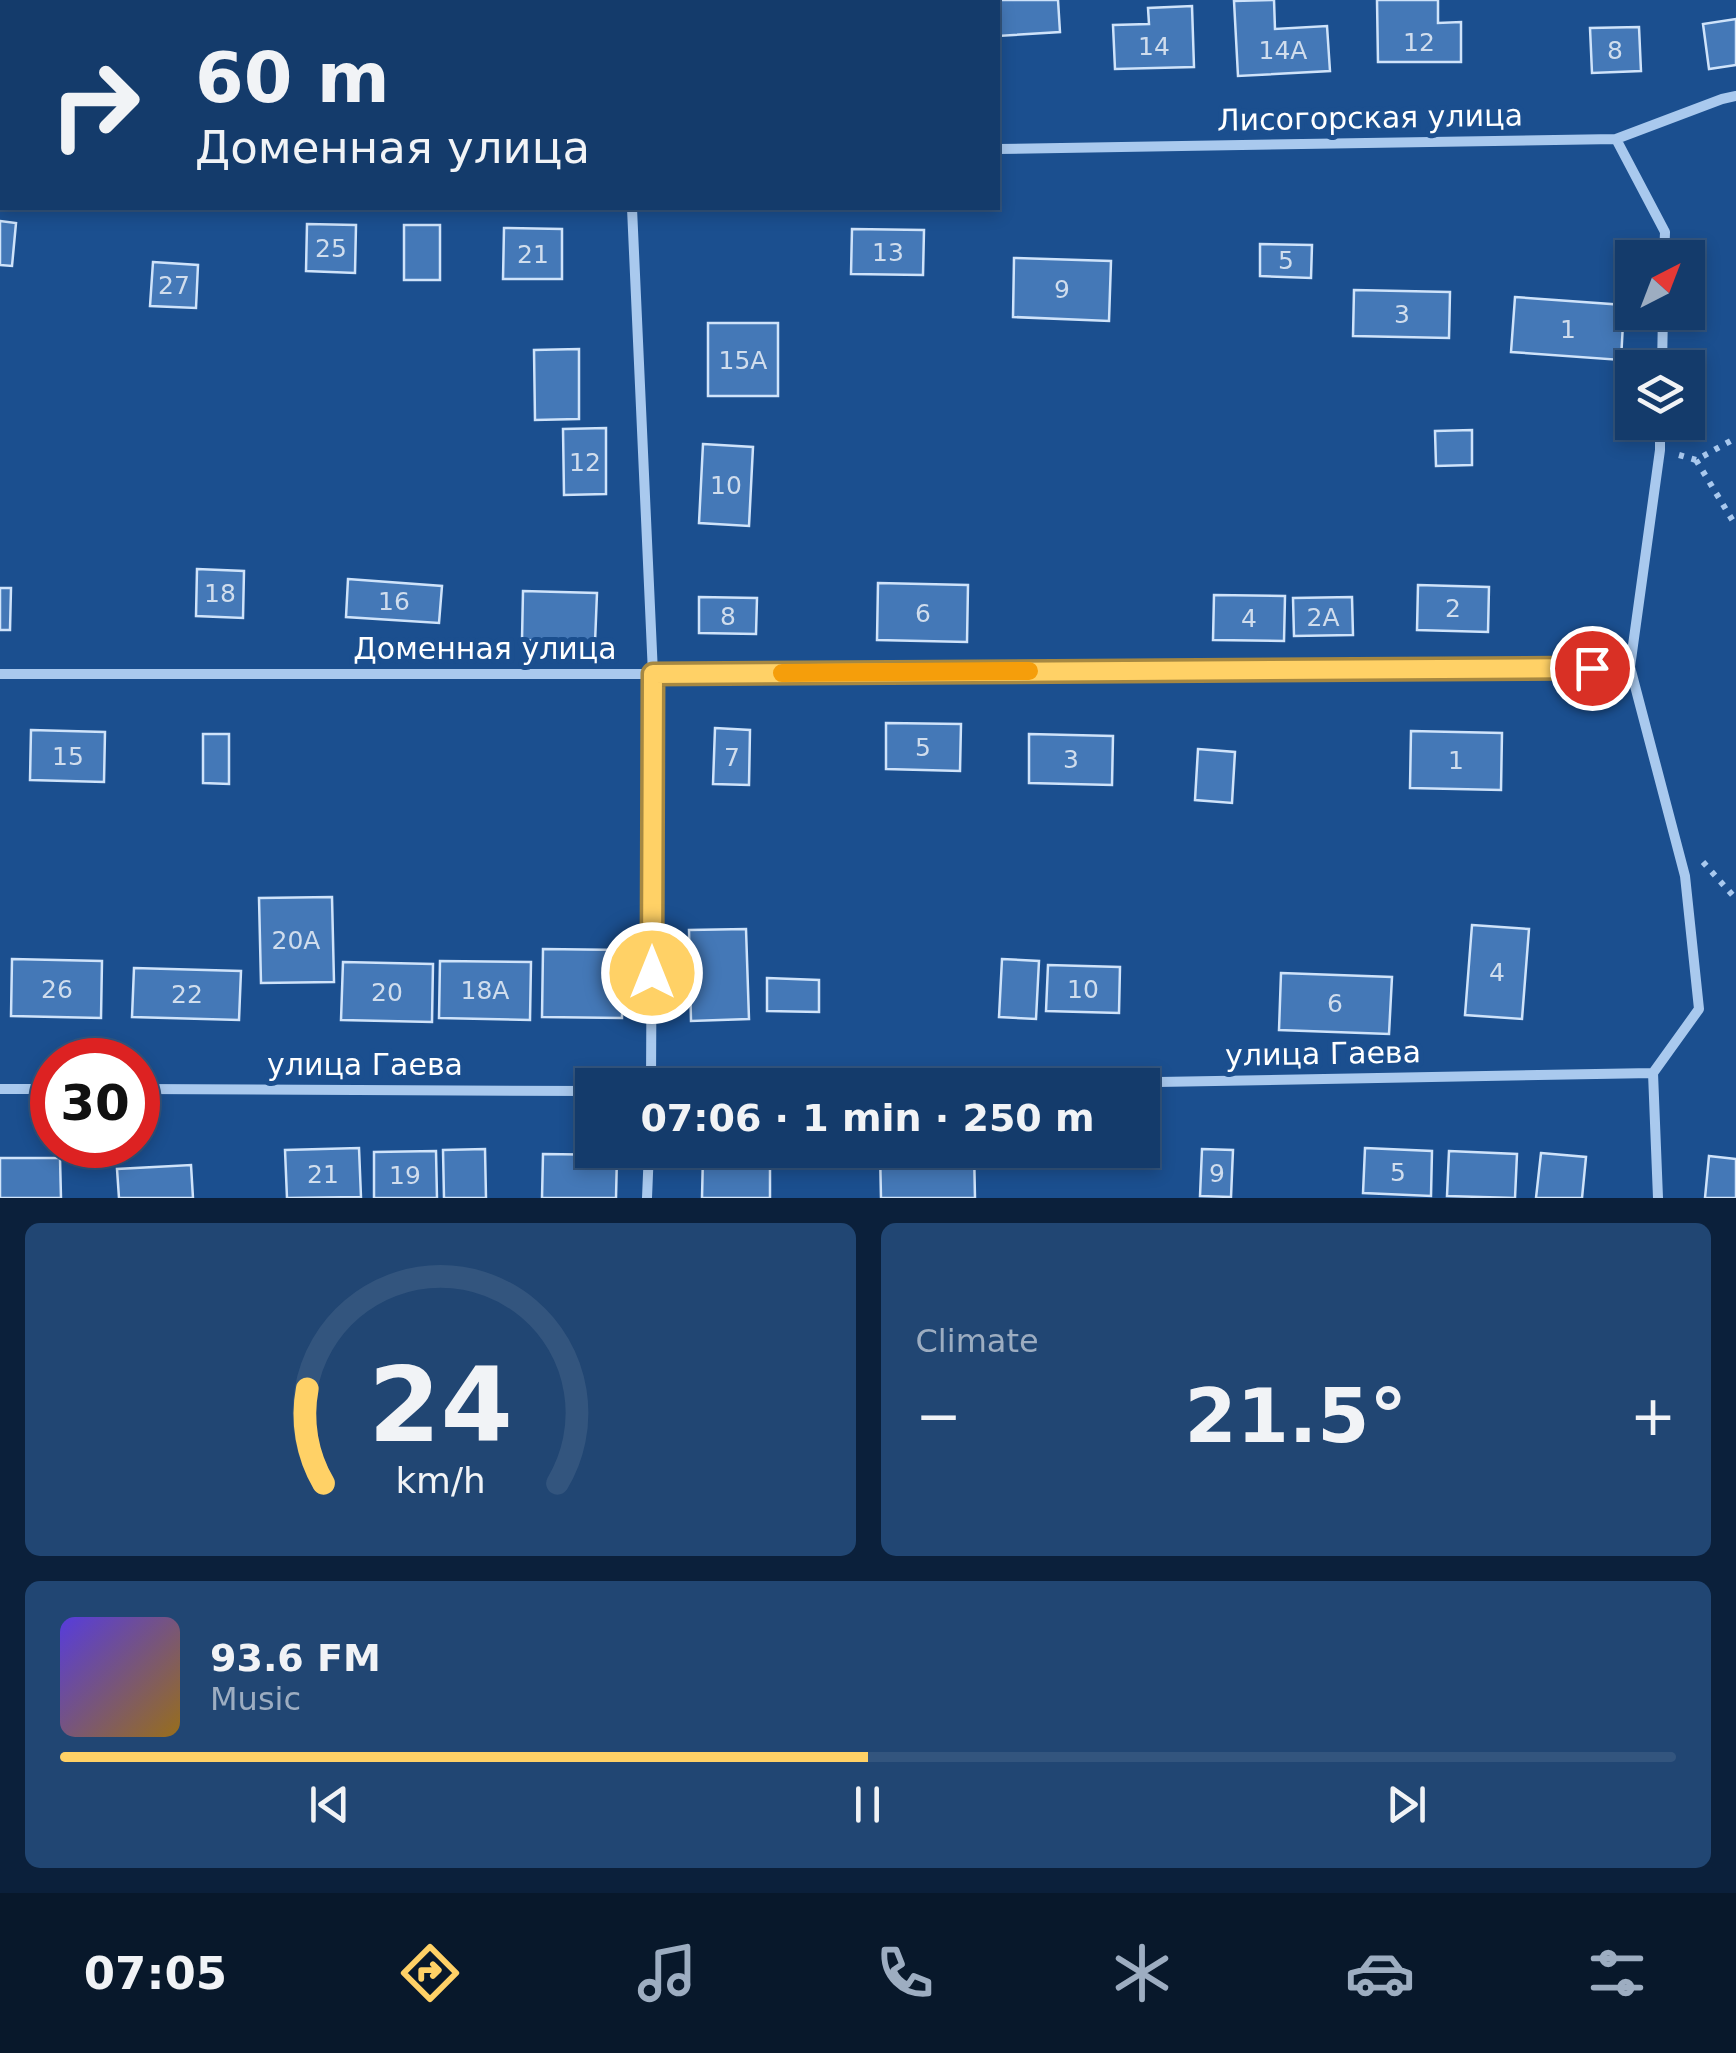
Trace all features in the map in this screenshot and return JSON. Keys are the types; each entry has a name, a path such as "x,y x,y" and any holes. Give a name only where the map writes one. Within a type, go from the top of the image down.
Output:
{"street":[{"name":"Лисогорская улица","path":"1000,149 1616,138 1736,96"},
{"path":"1616,138 1665,232 1665,240"},
{"path":"632,210 653,674 652,1068"},
{"path":"1658,1198 1653,1073 1699,1009 1685,876 1630,668 1660,440"},
{"name":"Доменная улица","path":"0,674 1630,668"},
{"name":"улица Гаева","path":"1160,1082 1653,1073"},
{"path":"0,1089 30,1089"},
{"name":"улица Гаева","path":"160,1089 575,1091"},
{"path":"647,1198 648,1168"}],"path":[{"path":"1696,460 1736,438"},
{"path":"1660,450 1696,460 1736,526"}],"building":[{"path":"1000,0 1058,0 1060,32 1000,36"},
{"path":"1274,0 1275,29 1327,26 1330,71 1238,76 1234,1"},
{"path":"1377,0 1438,0 1438,23 1461,22 1461,62 1378,62"},
{"path":"1192,6 1194,67 1115,69 1113,25 1149,24 1148,8"},
{"path":"1736,19 1736,65 1709,69 1703,24"},
{"path":"1639,27 1641,71 1592,73 1590,28"},
{"path":"0,221 16,223 12,266 0,265"},
{"path":"307,224 356,225 355,273 306,271"},
{"path":"404,225 440,225 440,280 404,280"},
{"path":"504,228 562,229 562,279 503,279"},
{"path":"852,229 924,230 923,275 851,274"},
{"path":"1260,244 1312,245 1311,278 1260,276"},
{"path":"1014,258 1111,261 1109,321 1013,317"},
{"path":"153,262 198,265 196,308 150,306"},
{"path":"1354,290 1450,292 1449,338 1353,336"},
{"path":"1515,297 1615,304 1615,330 1623,330 1622,350 1615,350 1615,360 1511,352"},
{"path":"708,323 778,323 778,396 708,396"},
{"path":"579,349 579,419 535,420 534,350"},
{"path":"606,428 606,494 564,495 563,429"},
{"path":"1472,430 1472,465 1436,466 1435,431"},
{"path":"703,444 753,447 749,526 699,523"},
{"path":"197,569 244,571 243,618 196,616"},
{"path":"348,579 442,586 439,623 346,617"},
{"path":"878,583 968,585 967,642 877,640"},
{"path":"1418,585 1489,587 1488,632 1417,630"},
{"path":"0,588 11,588 10,630 0,630"},
{"path":"523,591 597,593 595,643 522,640"},
{"path":"1214,595 1285,596 1284,641 1213,640"},
{"path":"699,597 757,598 756,634 699,633"},
{"path":"1352,597 1353,635 1294,636 1293,598"},
{"path":"886,723 961,724 960,771 886,769"},
{"path":"715,728 750,730 749,785 713,784"},
{"path":"31,730 105,732 104,782 30,780"},
{"path":"1411,731 1502,733 1501,790 1410,788"},
{"path":"203,734 229,734 229,784 203,783"},
{"path":"1029,734 1113,736 1112,785 1029,783"},
{"path":"1198,749 1235,752 1232,803 1195,800"},
{"path":"332,897 334,982 261,983 259,898"},
{"path":"1472,925 1529,929 1522,1019 1465,1015"},
{"path":"746,929 749,1019 691,1021 689,930"},
{"path":"543,949 623,950 622,1018 542,1017"},
{"path":"12,959 102,961 101,1018 11,1016"},
{"path":"1002,959 1039,961 1036,1019 999,1017"},
{"path":"440,961 531,962 530,1020 439,1018"},
{"path":"343,962 433,964 432,1022 341,1020"},
{"path":"1048,965 1120,967 1119,1013 1046,1011"},
{"path":"134,968 241,971 239,1020 132,1017"},
{"path":"1281,973 1392,977 1389,1034 1279,1030"},
{"path":"767,978 819,980 819,1012 767,1011"},
{"path":"359,1148 361,1197 287,1198 285,1150"},
{"path":"1365,1148 1432,1151 1431,1196 1363,1193"},
{"path":"485,1149 486,1198 444,1198 443,1150"},
{"path":"1202,1149 1233,1150 1231,1197 1200,1196"},
{"path":"436,1151 437,1198 374,1198 374,1152"},
{"path":"1449,1151 1517,1154 1515,1198 1447,1196"},
{"path":"1541,1153 1586,1157 1582,1198 1536,1198"},
{"path":"543,1154 575,1154 575,1168 617,1168 616,1198 542,1198"},
{"path":"1709,1156 1736,1159 1736,1198 1705,1198"},
{"path":"0,1158 30,1158 30,1168 60,1168 61,1198 0,1198"},
{"path":"191,1165 193,1198 119,1198 117,1169"},
{"path":"703,1168 770,1168 770,1198 702,1198"},
{"path":"880,1168 974,1168 975,1198 881,1198"}],"slow traffic":[{"path":"782,673 1029,671"}],"route":[{"path":"652,973 653,674 1592,668"}]}
